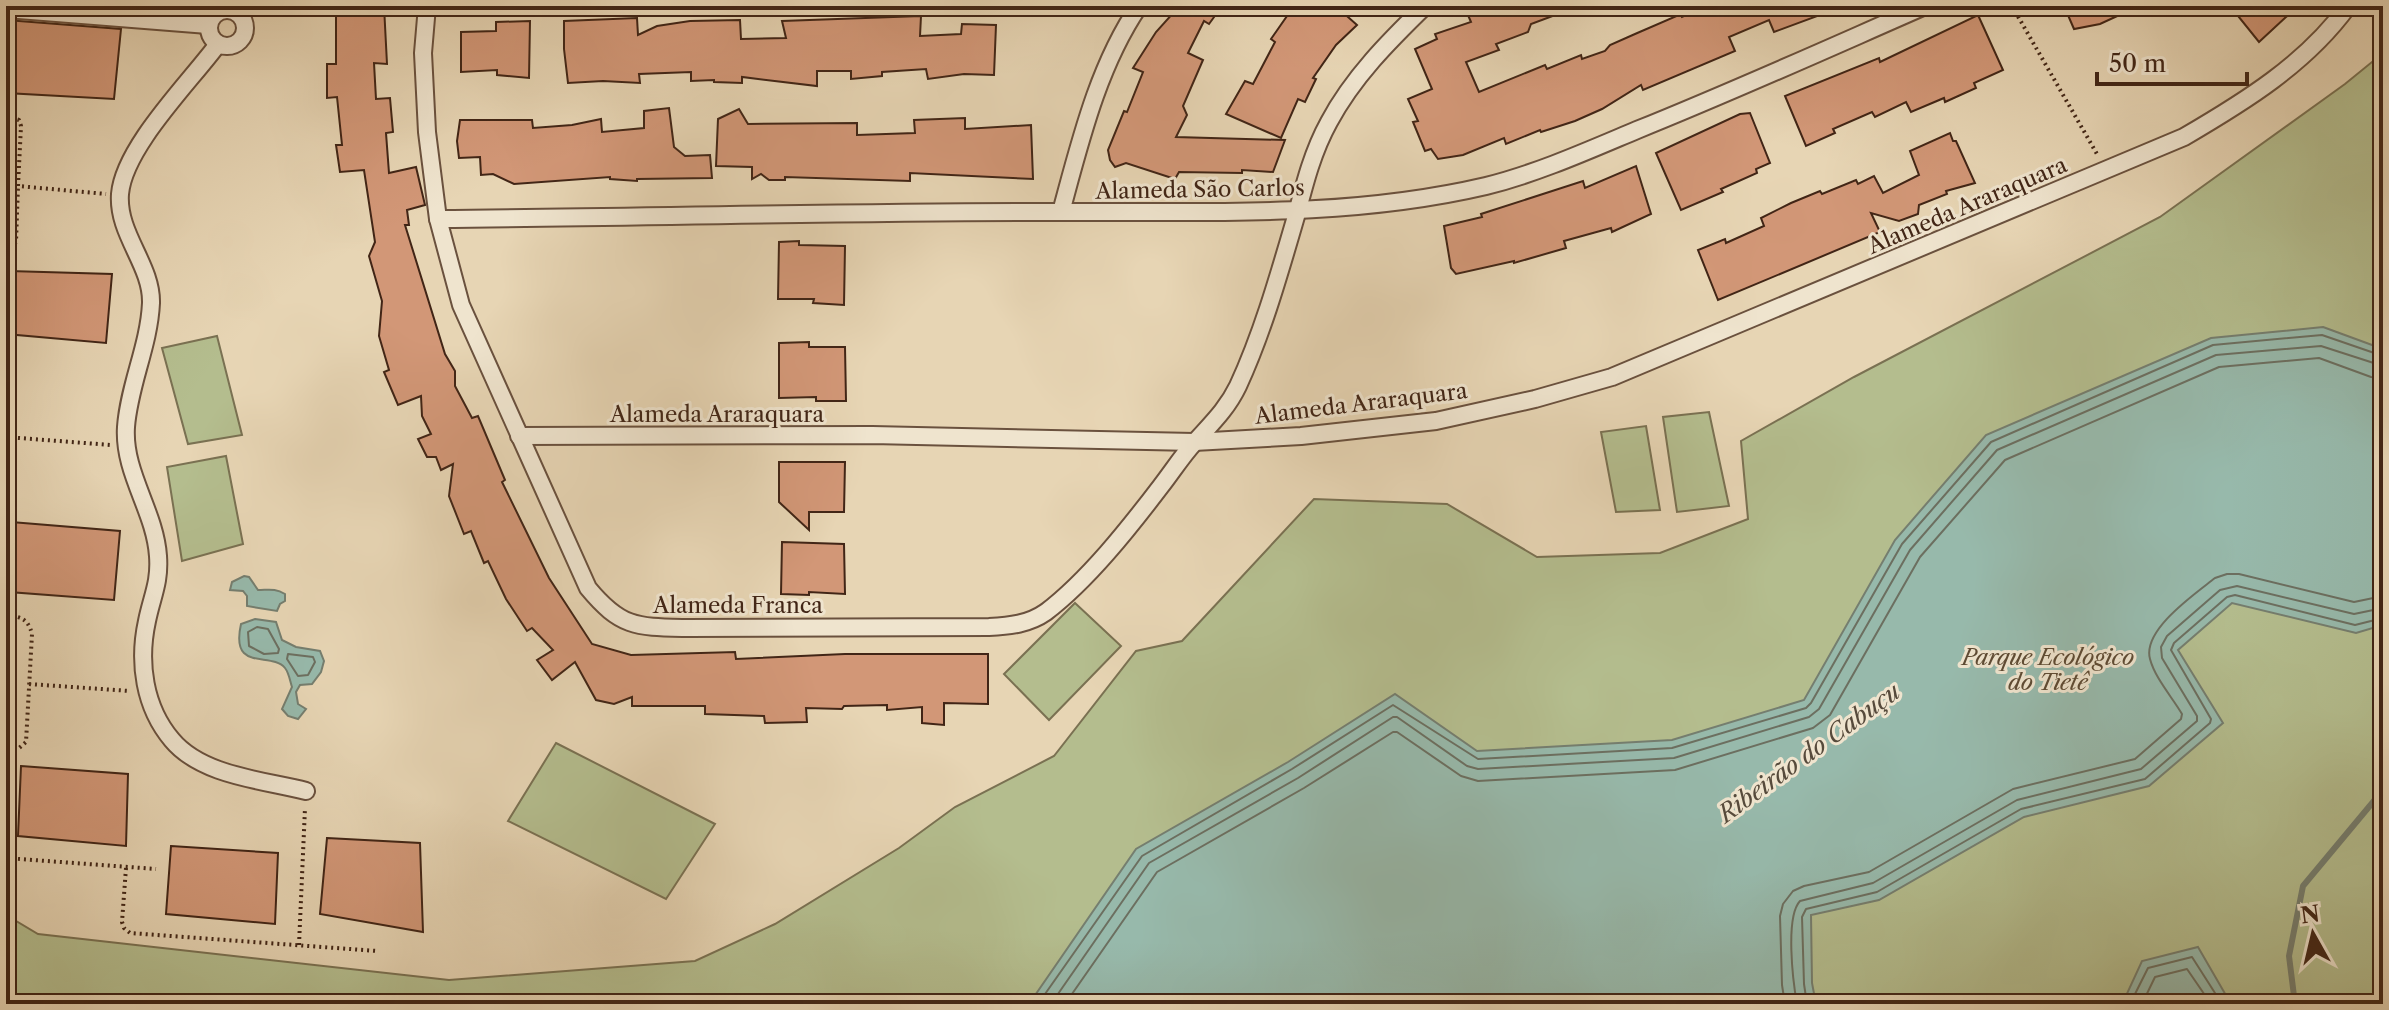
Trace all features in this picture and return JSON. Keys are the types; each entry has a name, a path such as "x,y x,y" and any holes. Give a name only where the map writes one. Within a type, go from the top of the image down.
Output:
{"street":[{"name":"Alameda Franca","path":"427,6 423,53 427,132 438,219 461,305 588,588 605,610 645,628 989,627 1029,621 1045,612 1130,526 1194,442 1225,409 1238,385 1269,302 1311,163 1328,123 1351,84 1425,6"},
{"path":"1061,212 1102,81 1124,29 1139,6"},
{"name":"Alameda São Carlos","path":"438,219 1061,212 1207,214 1297,211 1424,199 1490,185 1546,168 1925,6"},
{"name":"Alameda Araraquara","path":"519,436 872,435 1194,442 1301,436 1436,421 1535,399 1612,377 2184,137 2278,77 2337,21 2348,6"},
{"path":"231,8 241,16 245,31 240,41 230,46 218,44 211,37 208,25 218,12 231,8"},
{"path":"6,9 208,25"},
{"path":"218,44 140,143 120,195 131,244 144,268 151,293 150,323 128,416 127,446 158,553 158,585 147,619 142,653 146,691 158,719 174,742 201,763 306,791"}],"path":[{"path":"2012,6 2107,170"},
{"path":"6,116 19,120 21,126 16,242 11,250 6,251"},
{"path":"18,186 120,195"},
{"path":"6,437 127,446"},
{"path":"6,615 20,616 28,622 32,634 26,742 18,749 6,752"},
{"path":"29,684 116,692 146,691"},
{"path":"299,945 306,791"},
{"path":"6,858 156,869"},
{"path":"126,868 122,922 130,933 377,951"}],"green space":[{"name":"Parque Ecológico do Tietê","path":"2383,53 2383,1004 6,1004 6,915 38,934 449,980 695,961 775,924 899,848 955,807 1054,756 1136,651 1182,641 1314,499 1447,504 1537,557 1660,553 1748,519 1741,441 1854,377 2160,217 2345,84"},
{"path":"217,336 242,435 188,444 162,348"},
{"path":"1709,412 1729,506 1677,512 1663,417"},
{"path":"1646,426 1660,510 1616,512 1601,432"},
{"path":"226,456 243,544 182,561 167,467"},
{"path":"1075,603 1121,646 1049,720 1004,674"},
{"path":"556,743 715,824 666,899 508,821"}],"water":[{"name":"Ribeirão do Cabuçu","path":"2323,327 2383,349 2383,625 2356,633 2232,603 2178,650 2223,723 2149,786 2024,817 1879,900 1811,915 1812,983 1816,1004 1029,1004 1136,849 1288,762 1395,694 1477,751 1672,740 1804,700 1895,540 1986,435 2211,338"},
{"path":"249,577 258,590 275,590 285,594 285,601 277,611 247,606 247,596 243,591 230,590 232,582"},
{"path":"255,619 276,622 282,640 296,647 320,651 324,661 321,672 312,684 300,685 296,692 298,704 306,709 298,719 288,716 282,709 292,687 285,668 279,663 246,655 241,649 241,624"},
{"path":"2198,947 2231,1004 2106,1004 2125,998 2142,961"}],"building":[{"path":"336,6 384,6 387,64 374,63 376,99 390,98 393,132 386,133 389,173 416,167 425,205 407,210 409,225 405,225 445,354 455,371 455,386 472,418 478,416 505,480 502,482 549,578 592,644 631,655 735,652 736,659 845,654 988,654 988,704 944,703 944,725 922,723 922,707 887,710 887,705 806,708 807,722 765,723 764,716 705,714 705,706 632,706 632,697 614,704 596,700 575,662 552,680 537,660 553,650 532,628 527,631 506,599 488,561 484,563 471,531 464,534 449,496 453,464 441,470 436,457 427,457 418,439 431,434 422,416 421,396 398,405 384,372 389,370 379,336 382,301 369,256 375,242 364,170 340,172 336,145 342,145 337,97 327,98 327,64 336,64"},
{"path":"1167,6 1222,6 1209,24 1204,21 1188,53 1203,60 1183,106 1187,115 1176,137 1285,140 1273,172 1179,172 1175,179 1126,163 1115,167 1110,160 1108,150 1143,72 1133,68 1156,32 1175,11"},
{"path":"1294,6 1360,6 1348,17 1357,25 1336,45 1313,78 1316,79 1305,102 1298,99 1281,138 1226,114 1245,81 1253,84 1275,42 1271,39"},
{"path":"1464,6 1574,8 1531,24 1528,32 1496,44 1499,50 1466,62 1479,92 1545,65 1547,69 1581,55 1582,59 1605,51 1610,45 1707,6 1839,8 1774,32 1769,20 1729,37 1735,51 1643,90 1641,85 1575,121 1540,130 1506,144 1504,138 1463,155 1438,159 1431,149 1425,151 1413,122 1418,121 1408,99 1432,89 1415,49 1437,39 1435,34 1471,22"},
{"path":"2064,6 2139,6 2100,24 2074,29"},
{"path":"2230,6 2298,6 2259,42"},
{"path":"1978,15 2003,70 1974,83 1976,88 1945,102 1944,98 1911,112 1906,102 1875,117 1872,112 1833,129 1835,133 1806,146 1785,96 1879,58 1880,62"},
{"path":"921,16 920,36 961,34 962,24 996,25 994,75 964,74 928,79 926,69 882,72 882,76 851,79 851,71 817,71 817,86 742,77 742,83 691,81 691,72 639,74 640,83 568,83 564,21 637,18 638,35 657,26 690,21 740,20 741,39 786,38 782,21"},
{"path":"6,20 121,29 114,99 6,93"},
{"path":"530,21 529,78 497,75 497,70 461,72 461,32 496,31 496,22"},
{"path":"669,108 674,147 685,156 710,155 712,178 637,181 610,177 514,184 493,174 481,175 480,157 459,158 457,141 460,120 532,120 533,128 601,119 602,132 644,128 644,111"},
{"path":"739,109 748,124 857,123 857,135 915,133 914,120 965,118 965,129 1031,125 1033,179 910,173 910,181 785,177 785,180 769,180 761,174 752,179 752,167 716,166 718,119"},
{"path":"1750,113 1770,163 1756,169 1757,173 1721,189 1723,192 1681,210 1656,153 1740,114"},
{"path":"1950,133 1975,183 1946,191 1947,194 1919,205 1918,214 1899,221 1871,213 1880,232 1718,300 1698,250 1725,239 1726,243 1764,226 1761,218 1820,191 1822,194 1856,180 1858,184 1874,176 1883,193 1919,175 1910,151"},
{"path":"1636,166 1651,214 1612,232 1611,228 1564,241 1566,248 1514,263 1456,274 1451,268 1444,226 1482,217 1481,214 1583,181 1585,188"},
{"path":"799,241 799,245 845,246 844,305 813,303 814,299 778,299 779,242"},
{"path":"9,271 112,274 106,343 6,334"},
{"path":"809,342 809,347 845,347 846,401 816,401 816,397 779,398 779,343"},
{"path":"779,462 845,462 844,512 809,512 809,530 779,502"},
{"path":"11,522 120,531 114,600 9,592"},
{"path":"782,542 844,544 845,594 781,594"},
{"path":"21,766 128,774 126,846 18,836"},
{"path":"327,838 420,843 423,932 320,914"},
{"path":"171,846 278,853 275,924 166,914"}],"waterway":[{"path":"2295,1004 2289,956 2303,886 2383,790"}]}
